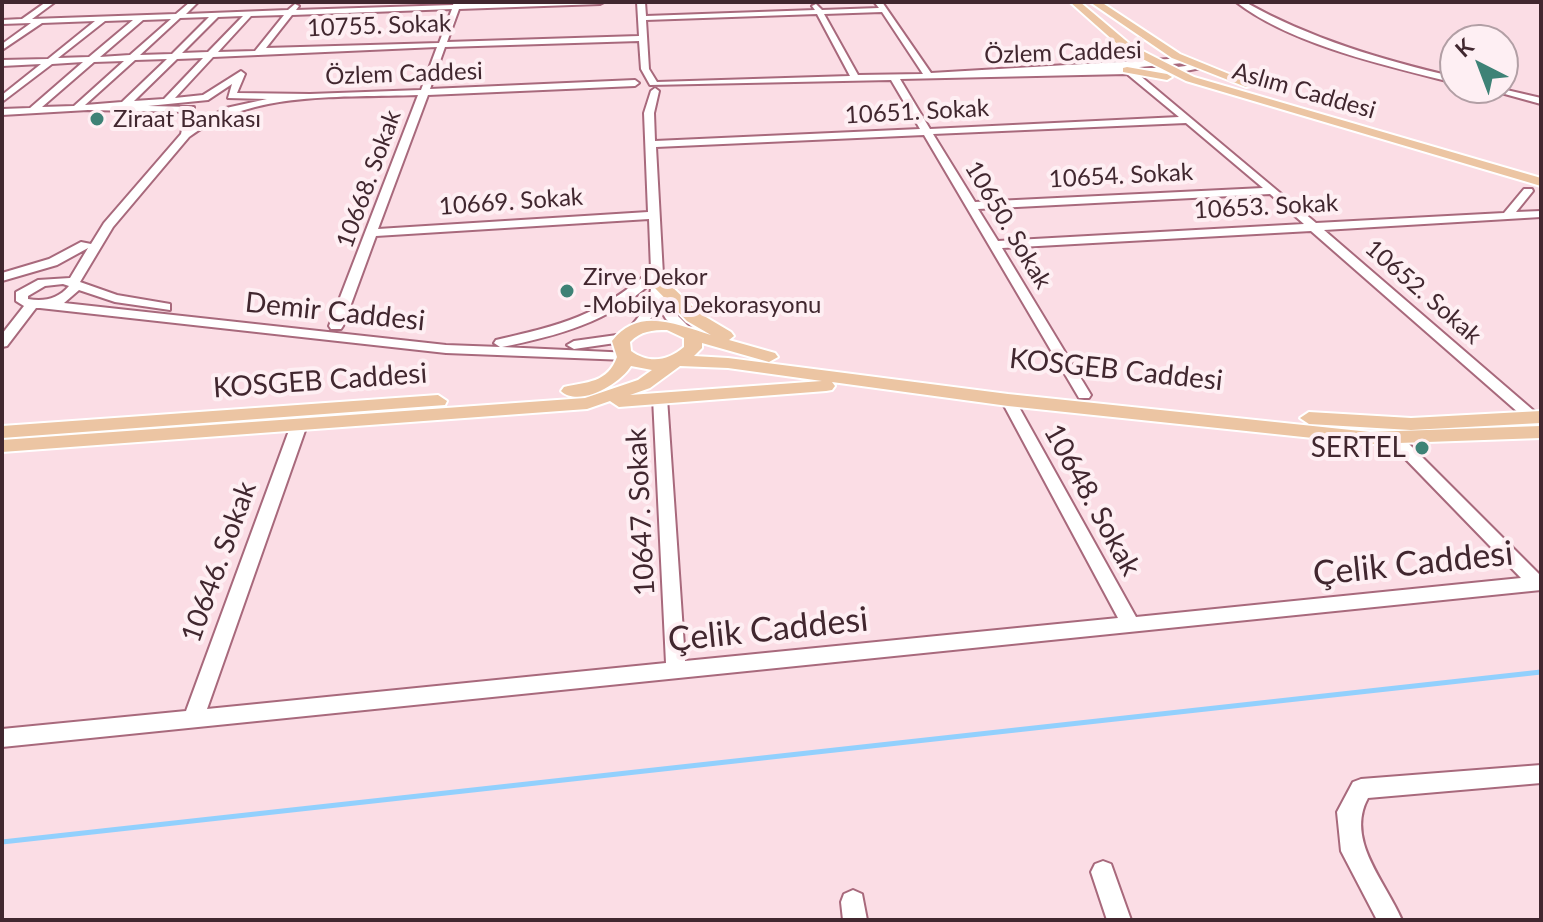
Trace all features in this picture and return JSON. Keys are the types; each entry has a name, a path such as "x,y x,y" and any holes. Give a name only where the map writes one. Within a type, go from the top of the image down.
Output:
{"main road":[{"name":"Aslım Caddesi","path":"1075,2 1127,47 1170,71 1236,94 1541,182"},
{"name":"Aslım Caddesi","path":"1095,2 1145,38 1198,66 1308,105 1541,171"},
{"path":"1127,47 1130,59 1121,69 1236,94"},
{"path":"658,282 700,322 781,359"},
{"name":"KOSGEB Caddesi","path":"2,432 571,391 610,381 623,368 628,341 662,325 781,359 1084,395 1354,422 1539,423"},
{"path":"628,341 648,364 676,361 693,348 688,332"},
{"name":"KOSGEB Caddesi","path":"587,403 644,384 665,373 676,361 728,363 1008,400 1395,439 1539,423"},
{"name":"KOSGEB Caddesi","path":"2,446 863,383"}],"street":[{"path":"23,21 51,2"},
{"path":"77,108 194,2"},
{"path":"31,303 24,292 45,282 108,225 186,135 212,114 238,102 231,96 241,74 299,2"},
{"path":"2,22 457,4 600,2"},
{"path":"641,2 645,69 656,87 645,108 658,282 671,316 688,332"},
{"path":"814,2 856,79"},
{"path":"1240,2 1277,23 1323,42 1439,74"},
{"path":"1251,2 1291,24 1334,42 1439,73"},
{"name":"10668. Sokak","path":"336,326 457,4"},
{"path":"642,18 820,12 881,6 929,76"},
{"path":"167,101 250,13"},
{"path":"33,110 139,15"},
{"path":"126,104 216,15"},
{"path":"2,99 104,18"},
{"path":"2,48 41,20"},
{"name":"10755. Sokak","path":"2,63 643,38"},
{"name":"Özlem Caddesi","path":"1121,69 1152,62 1183,60"},
{"name":"Özlem Caddesi","path":"205,98 656,87 1121,69 1170,71 1198,66"},
{"path":"635,86 645,69"},
{"name":"10652. Sokak","path":"1121,69 1273,191 1539,423"},
{"path":"186,135 194,102 241,74"},
{"name":"10650. Sokak","path":"894,77 1084,395"},
{"path":"1519,93 1541,99"},
{"path":"1519,95 1541,99"},
{"name":"Özlem Caddesi","path":"191,109 205,112 310,97"},
{"path":"91,108 205,98"},
{"path":"2,112 77,108 191,109"},
{"name":"10651. Sokak","path":"650,144 1186,120"},
{"name":"10654. Sokak","path":"971,206 1273,191"},
{"path":"1507,216 1528,191"},
{"name":"10653. Sokak","path":"994,245 1541,214"},
{"name":"10669. Sokak","path":"370,233 654,215"},
{"path":"2,343 31,303 67,297 108,225"},
{"path":"2,277 53,262 85,245"},
{"path":"2,284 45,282"},
{"name":"Demir Caddesi","path":"45,282 75,284 154,306 501,343 575,345 628,341"},
{"path":"628,341 650,313 658,282"},
{"path":"501,343 593,319 658,282"},
{"name":"Demir Caddesi","path":"2,299 457,350 628,341"},
{"name":"10647. Sokak","path":"660,398 676,671"},
{"name":"10648. Sokak","path":"1008,400 1131,625"},
{"name":"10646. Sokak","path":"193,719 299,425"},
{"path":"1395,439 1539,583"},
{"name":"Çelik Caddesi","path":"2,738 1539,583"},
{"path":"1390,920 1353,851 1348,812 1361,789 1541,774"},
{"path":"1103,872 1119,920"}],"waterway":[{"path":"2,842 1541,672"}],"place":[{"name":"Ziraat Bankası","path":"97,119"},
{"name":"Zirve Dekor -Mobilya Dekorasyonu","path":"567,291"},
{"name":"SERTEL","path":"1422,448"}]}
